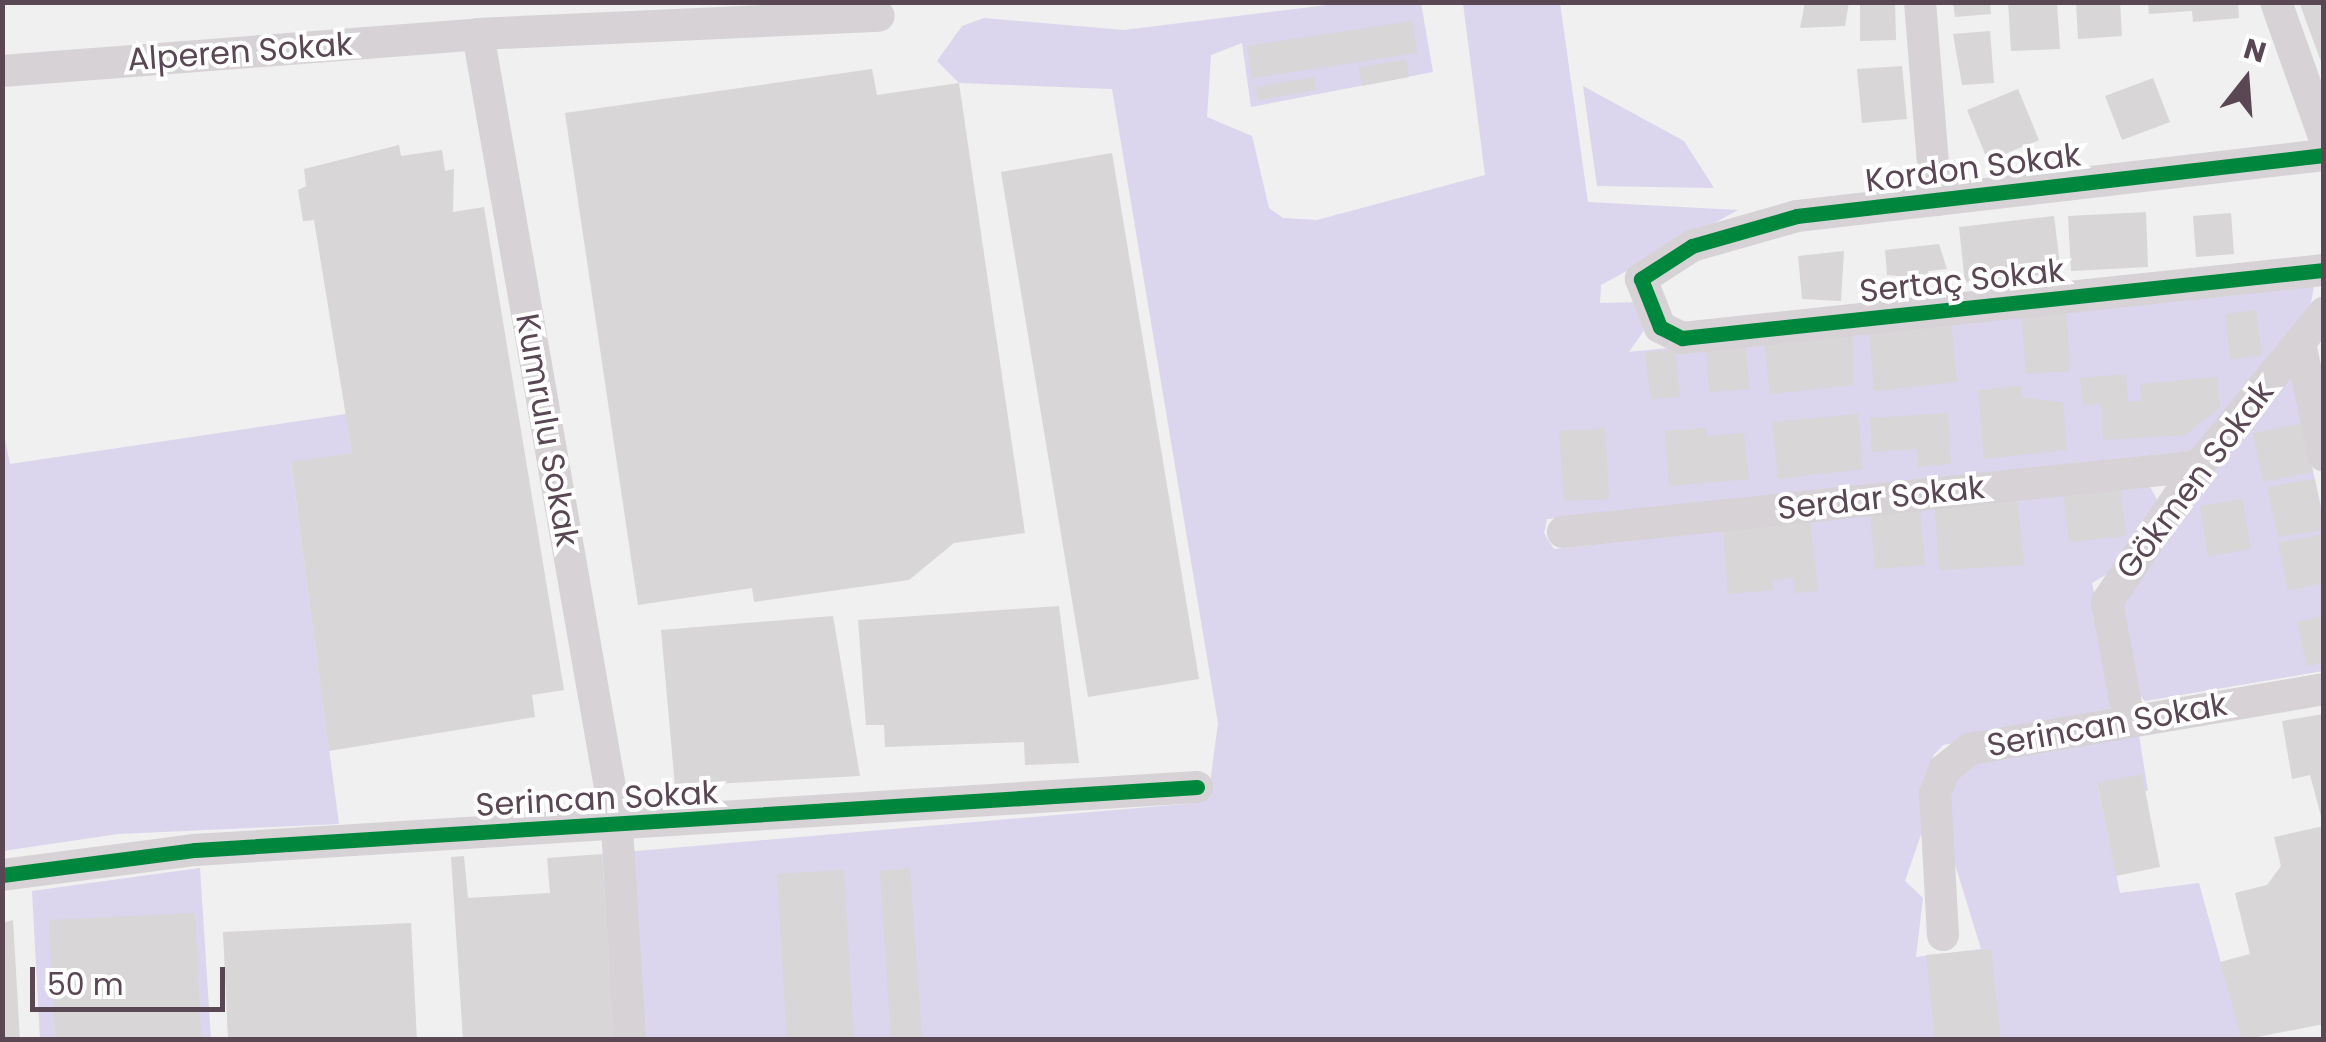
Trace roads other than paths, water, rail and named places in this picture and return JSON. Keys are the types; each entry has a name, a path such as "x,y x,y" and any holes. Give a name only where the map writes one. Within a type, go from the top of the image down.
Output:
{"street":[{"path":"1920,2 1936,200"},
{"path":"2276,2 2324,137"},
{"name":"Alperen Sokak","path":"2,71 478,34 879,16"},
{"name":"Kumrulu Sokak","path":"478,34 617,826 630,1040"},
{"name":"Kordon Sokak","path":"1641,279 1692,246 1756,226 1936,200 2324,155"},
{"name":"Sertaç Sokak","path":"1641,279 1660,327 1682,338 2324,270"},
{"name":"Gökmen Sokak","path":"2129,721 2107,602 2199,466 2301,348 2324,312"},
{"path":"2301,348 2324,456"},
{"name":"Serdar Sokak","path":"1563,532 2199,466"},
{"name":"Serincan Sokak","path":"1943,935 1934,815 1944,770 1980,746 2324,689"},
{"name":"Serincan Sokak","path":"2,875 195,850 1197,787"}]}
